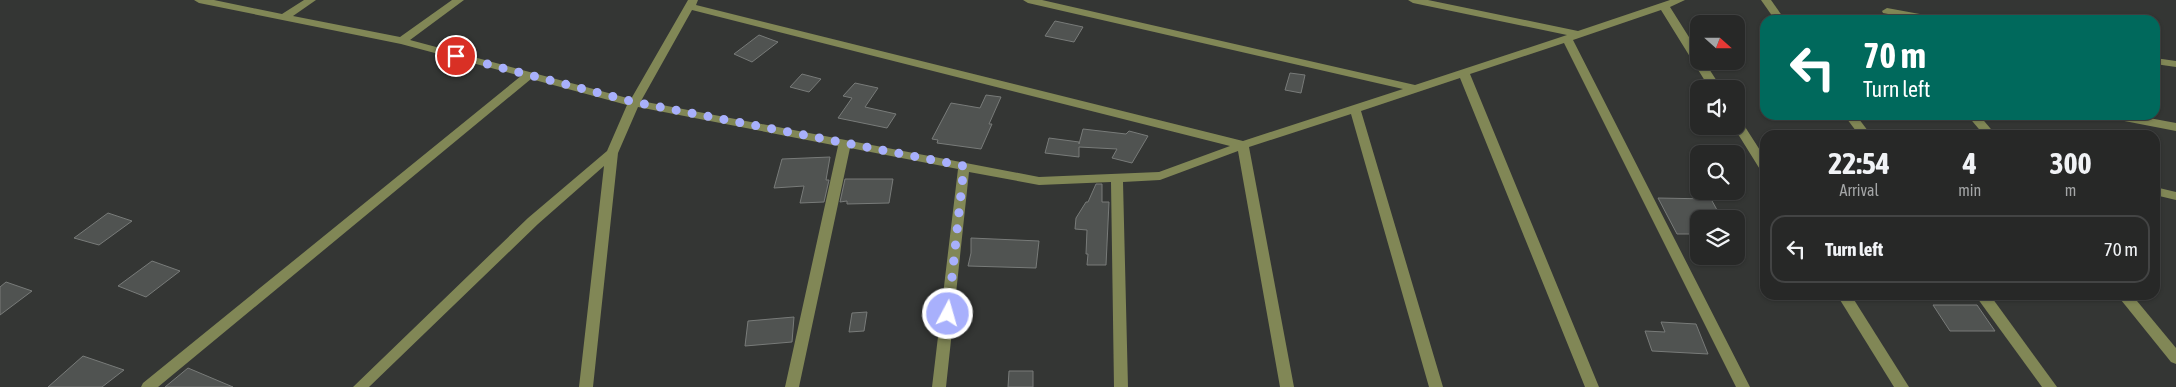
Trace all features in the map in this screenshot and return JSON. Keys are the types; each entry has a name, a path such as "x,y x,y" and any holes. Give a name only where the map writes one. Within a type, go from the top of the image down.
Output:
{"street":[{"path":"199,0 402,41 634,102 1039,181 1160,176 1243,145 1680,0"},
{"path":"284,17 311,0"},
{"path":"402,41 459,0"},
{"path":"1028,0 1416,89"},
{"path":"1413,0 1573,36"},
{"path":"1766,0 1776,15"},
{"path":"1882,0 1890,15"},
{"path":"586,387 612,153 634,102 691,3 1243,145"},
{"path":"1664,6 1710,80"},
{"path":"1886,11 1908,15"},
{"path":"1573,36 1743,387"},
{"path":"2160,62 2176,64"},
{"path":"1464,73 1592,387"},
{"path":"148,387 529,74"},
{"path":"1355,109 1436,387"},
{"path":"1977,120 1986,130"},
{"path":"2140,120 2176,127"},
{"path":"1744,135 1760,160"},
{"path":"792,387 845,143"},
{"path":"1243,145 1287,387"},
{"path":"360,387 533,221 612,153"},
{"path":"939,387 964,166"},
{"path":"1117,178 1121,387"},
{"path":"2160,193 2173,197"},
{"path":"1847,300 1902,387"},
{"path":"1986,300 2050,387"},
{"path":"2128,300 2176,358"}],"building":[{"path":"1055,21 1083,27 1074,42 1045,36"},
{"path":"759,35 778,42 752,62 734,54"},
{"path":"1290,73 1305,75 1301,93 1285,90"},
{"path":"802,74 821,79 809,92 790,87"},
{"path":"855,83 878,88 865,107 896,114 887,128 838,118 852,98 843,96"},
{"path":"986,95 1001,97 989,124 992,124 981,149 937,143 938,140 932,139 951,103 980,108"},
{"path":"1083,129 1126,134 1129,131 1148,136 1132,163 1112,158 1117,149 1079,147 1079,157 1045,153 1049,138 1079,142 1079,144"},
{"path":"830,157 826,180 829,180 824,202 800,203 804,186 774,188 782,159"},
{"path":"845,179 893,179 889,203 847,204 847,201 840,202"},
{"path":"1096,184 1102,184 1102,202 1109,202 1106,265 1087,265 1087,230 1075,229 1076,218 1086,202 1088,202"},
{"path":"1658,198 1712,200 1717,210 1690,210 1690,234 1677,234"},
{"path":"108,213 132,221 99,245 74,238"},
{"path":"971,238 1039,241 1036,268 968,266 971,253"},
{"path":"152,261 180,271 146,297 118,286"},
{"path":"6,282 32,291 0,315 0,287"},
{"path":"1933,305 1977,305 1995,331 1950,331"},
{"path":"867,312 864,331 849,332 852,313"},
{"path":"794,317 792,342 745,346 748,321"},
{"path":"1661,322 1696,324 1708,354 1652,351 1645,331 1665,332"},
{"path":"83,356 124,370 102,387 48,387"},
{"path":"188,368 233,387 165,387"},
{"path":"1009,371 1033,371 1033,387 1008,387"}],"route":[{"path":"456,56 634,102 964,166 948,314"}]}
